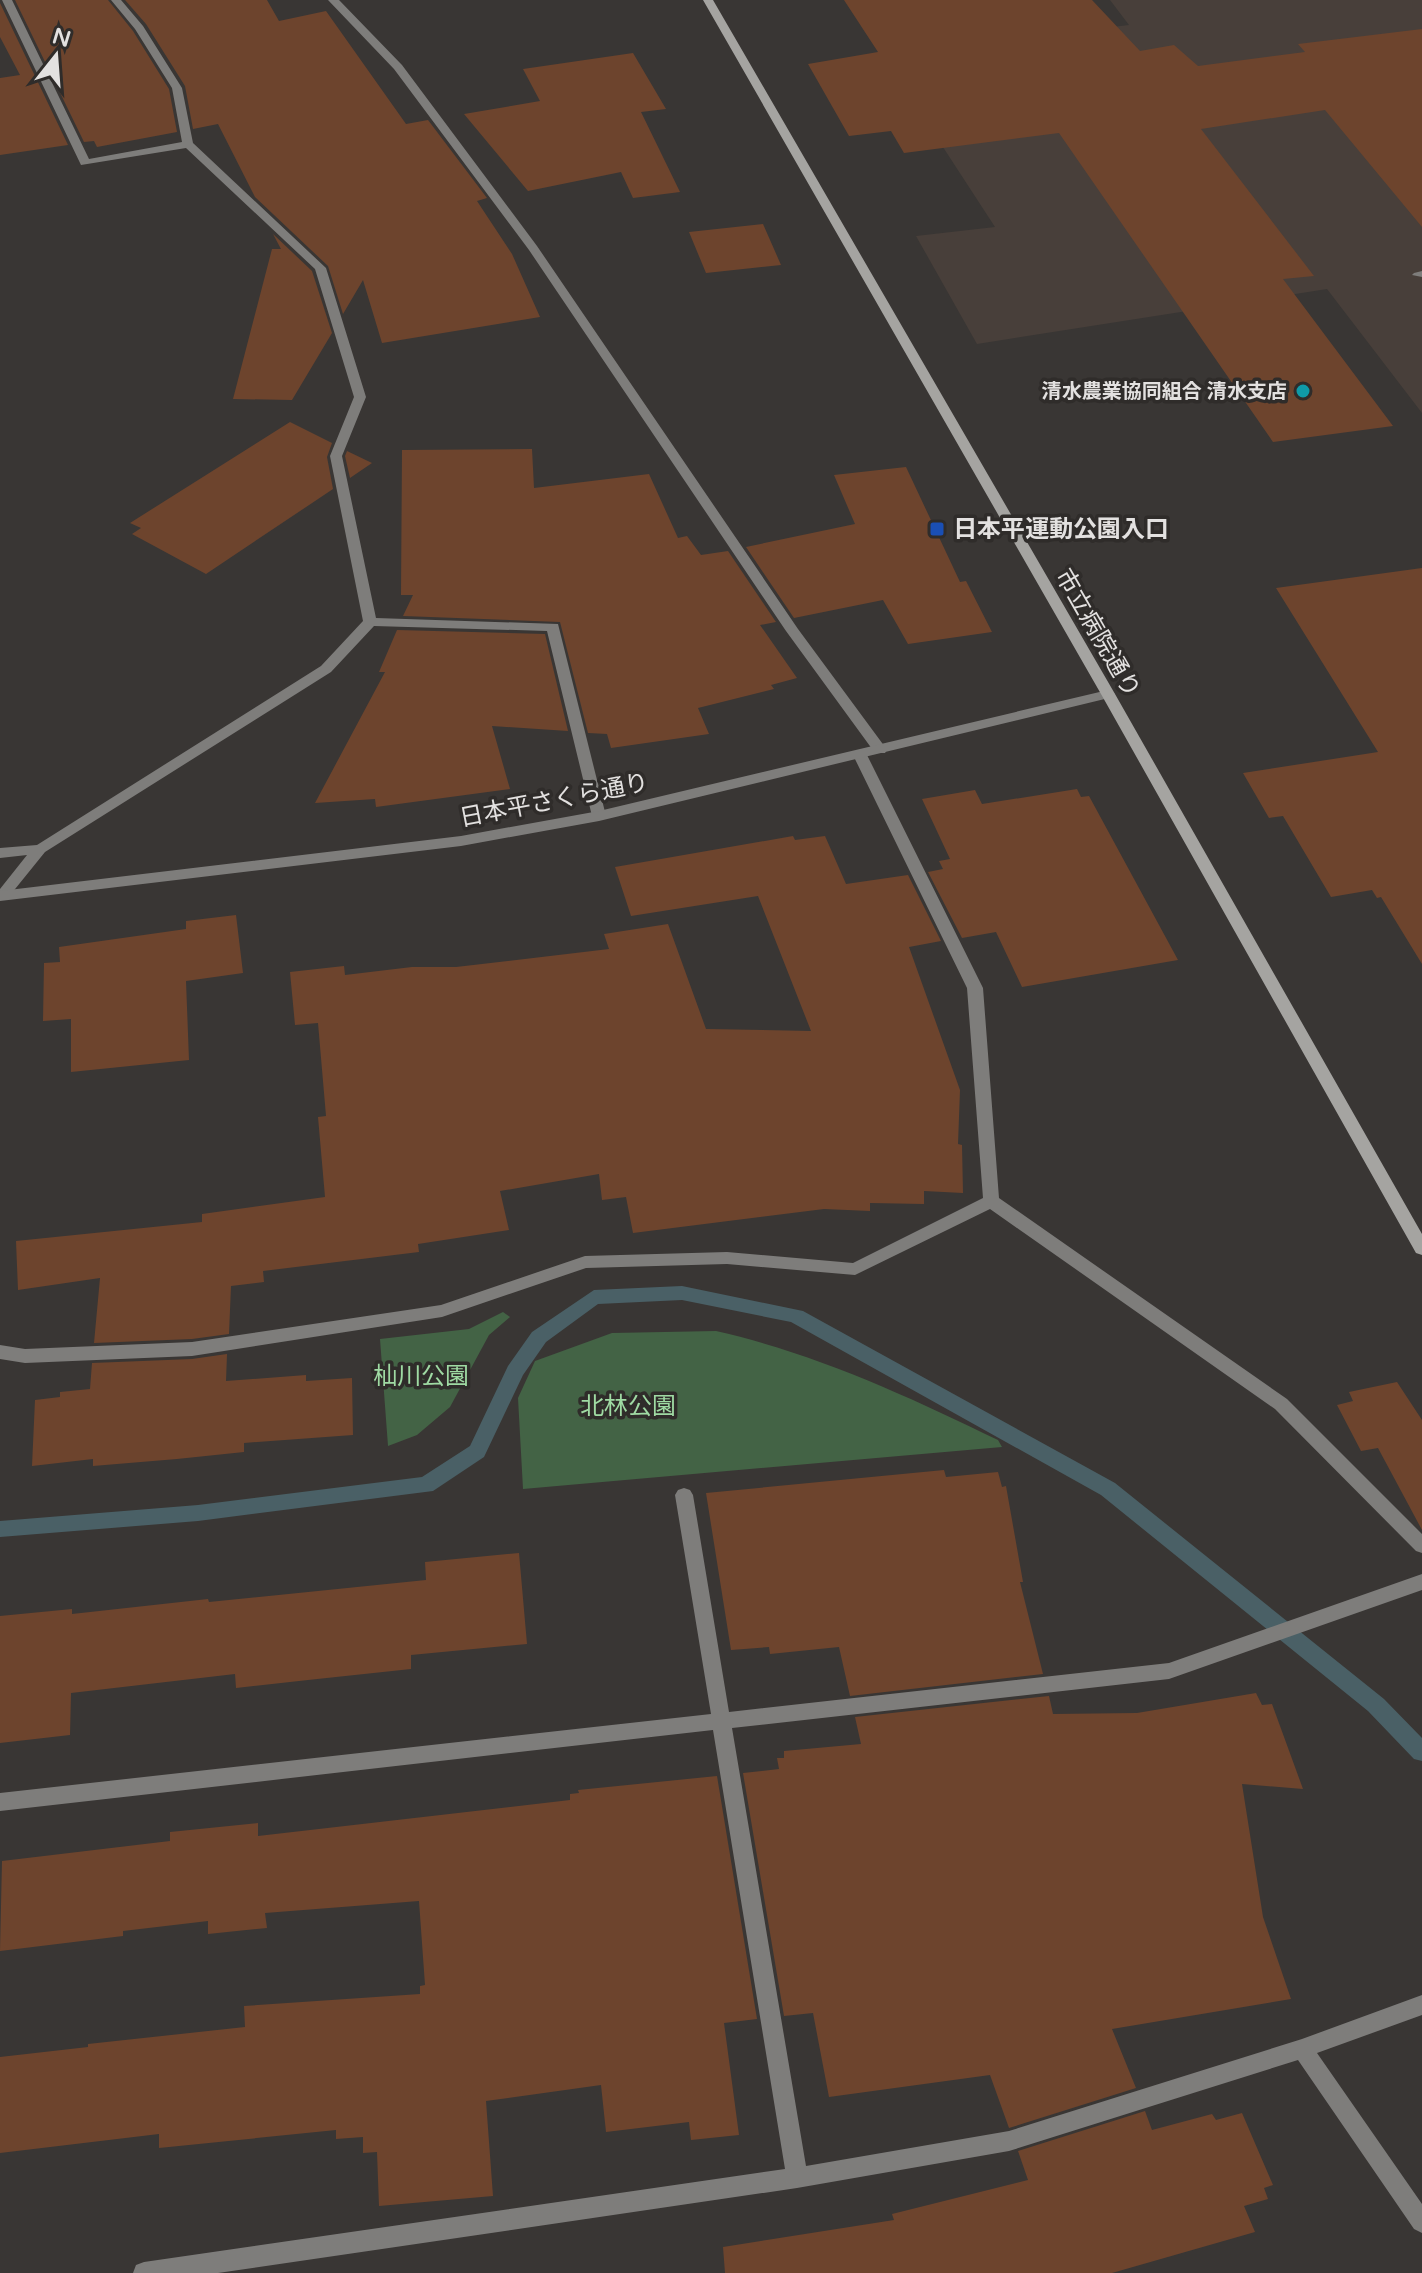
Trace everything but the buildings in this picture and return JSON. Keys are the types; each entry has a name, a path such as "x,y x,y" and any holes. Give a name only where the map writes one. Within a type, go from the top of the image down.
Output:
{"main road":[{"name":"市立病院通り","path":"708,0 1108,694 1422,1249"}],"street":[{"path":"7,0 85,163 188,144"},
{"path":"116,0 139,28 177,88 188,144 320,268 360,397 336,456 370,622"},
{"path":"333,0 398,67 533,248 793,631 880,750"},
{"path":"1,896 40,849 326,669 370,622 553,627 599,816"},
{"name":"日本平さくら通り","path":"1,896 461,841 599,816 1108,694"},
{"path":"860,755 975,988 991,1201"},
{"path":"0,853 40,849"},
{"path":"0,1352 25,1356 192,1349 442,1311 585,1262 727,1258 855,1269 991,1201"},
{"path":"991,1201 1281,1404 1422,1546"},
{"path":"684,1495 797,2178"},
{"path":"0,1802 1169,1671 1422,1582"},
{"path":"144,2273 797,2178 1009,2141 1302,2049 1422,2005"},
{"path":"1302,2049 1422,2222"}],"shaded area":[{"path":"1110,0 1422,0 1422,413 1327,289 977,344 916,236 995,227 883,55 1129,25"}],"green space":[{"name":"杣川公園","path":"503,1312 510,1317 489,1335 450,1407 417,1435 388,1446 380,1339 469,1329"},
{"name":"北林公園","path":"716,1331 789,1351 860,1377 998,1440 1002,1447 523,1489 518,1398 535,1361 612,1333"}],"waterway":[{"path":"0,1529 198,1513 426,1485 477,1451 515,1371 539,1337 594,1297 682,1293 796,1316 1108,1489 1376,1705 1422,1752"}],"place":[{"name":"清水農業協同組合 清水支店","path":"1303,391"},
{"name":"日本平運動公園入口","path":"937,529"}]}
